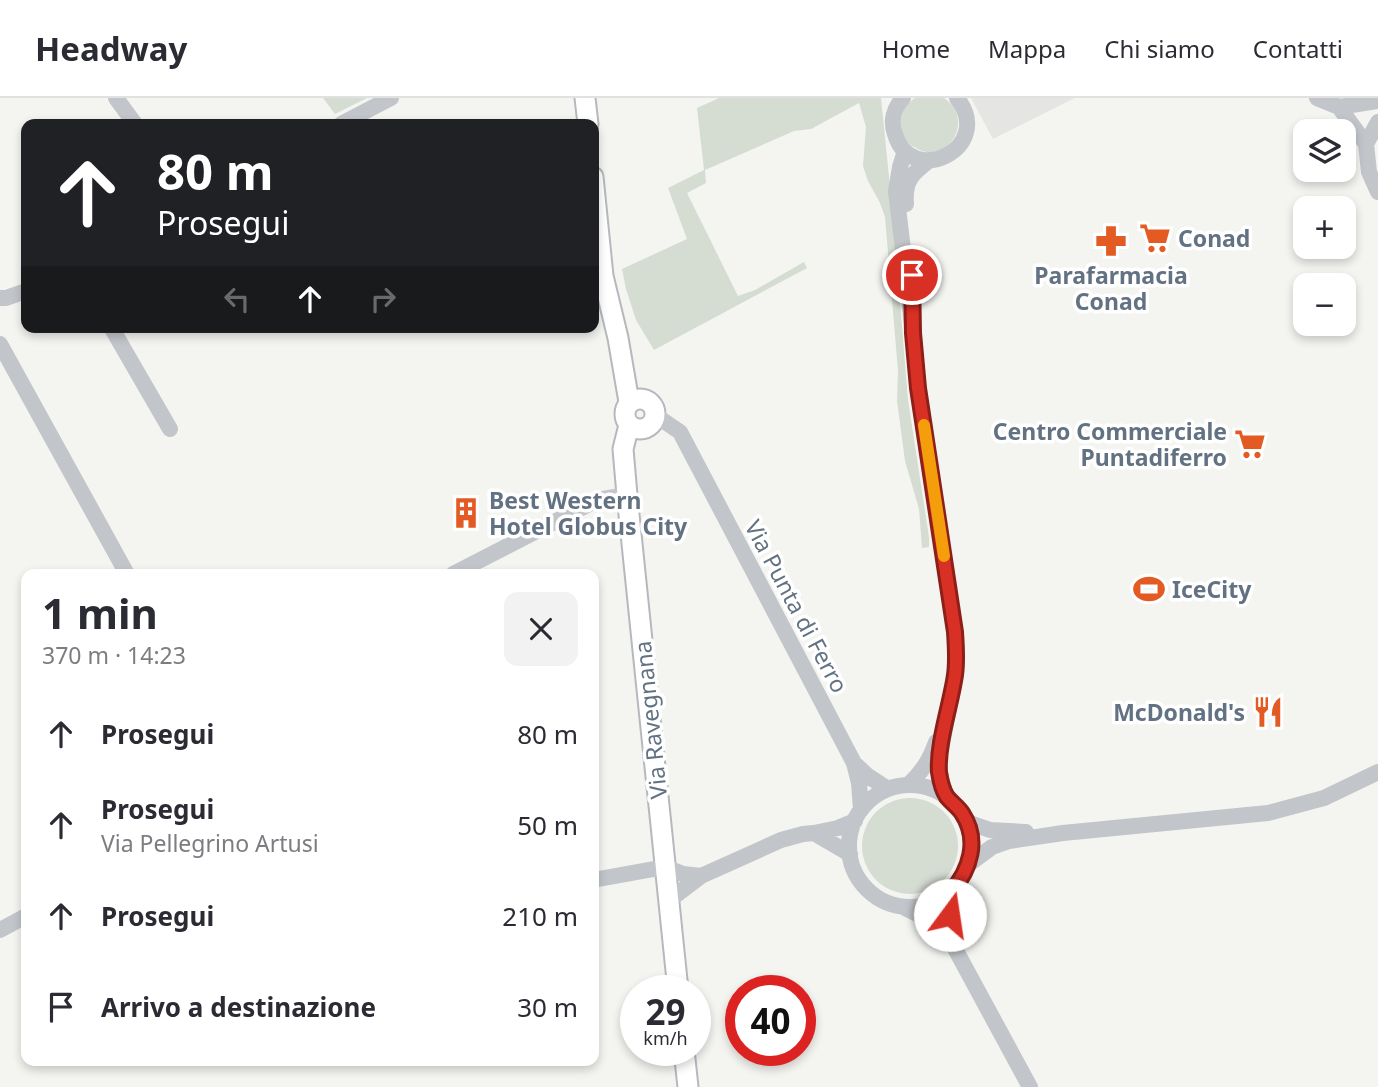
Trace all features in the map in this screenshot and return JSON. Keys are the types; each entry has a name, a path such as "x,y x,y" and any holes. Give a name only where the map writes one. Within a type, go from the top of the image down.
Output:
{"main road":[{"path":"585,98 587,119"},
{"path":"599,236 603,276 635,400 645,399 653,405 643,423"},
{"name":"Via Ravegnana","path":"635,400 626,406 625,416 643,423 623,449 676,975"},
{"path":"686,1066 688,1087"}],"street":[{"path":"116,98 131,119"},
{"path":"351,119 391,98"},
{"path":"898,102 893,119 895,136 905,151 921,159 930,160 952,153 965,136 966,113 957,98"},
{"path":"1317,98 1339,107 1378,101"},
{"path":"1339,107 1366,144 1369,173 1378,191"},
{"path":"1366,144 1378,122"},
{"path":"905,151 896,191 918,388 957,654 940,755 939,771 946,796"},
{"path":"913,333 912,275 905,194 912,175 930,160"},
{"path":"0,298 21,293"},
{"path":"114,333 170,429"},
{"path":"0,344 124,569"},
{"name":"Via Punta di Ferro","path":"643,423 680,432 854,763 888,789"},
{"path":"463,569 597,500 627,495"},
{"path":"908,785 930,758 949,703"},
{"path":"854,763 859,783 858,815 850,833 850,854 856,874 867,890 888,903 918,913 953,945 1030,1087"},
{"path":"969,864 992,847 1009,841 1063,833 1268,813 1324,798 1378,772"},
{"path":"668,901 701,876 781,840 838,828 858,815 874,797 888,789 908,785 930,788 956,805 967,822 972,843 969,864 951,892 924,906 903,907"},
{"path":"967,822 990,830 1063,833"},
{"path":"814,833 850,854"},
{"path":"599,879 664,867 683,874 701,876"},
{"path":"951,892 953,945"},
{"path":"0,930 21,919"}],"shaded area":[{"path":"323,98 367,98 335,114"},
{"path":"719,98 881,98 908,400 929,547 922,548 919,509 905,461 897,401 898,371 885,217 863,166 866,127 859,103 811,129 794,131 705,170 706,183 687,193 738,296 755,290 804,262 807,268 654,350 636,320 622,269 687,239 668,188 704,170 697,108"},
{"path":"915,98 944,98 953,107 958,118 957,129 946,147 926,152 911,145 904,138 901,128 903,113"},
{"path":"971,98 1075,98 993,139"},
{"path":"910,798 928,801 944,812 955,828 958,846 955,864 944,880 928,891 910,894 892,891 876,880 865,864 862,846 865,828 876,812 892,801"}],"slow traffic":[{"path":"924,425 944,556"}],"place":[{"name":"Conad","path":"1155,238"},
{"name":"Parafarmacia Conad","path":"1111,241"},
{"name":"Centro Commerciale Puntadiferro","path":"1250,444"},
{"name":"Best Western Hotel Globus City","path":"466,513"},
{"name":"IceCity","path":"1149,589"},
{"name":"McDonald's","path":"1268,712"}],"route":[{"path":"912,275 918,388 957,654 939,771 946,796 956,805 967,822 972,843 969,864 951,892 950,915"}]}
